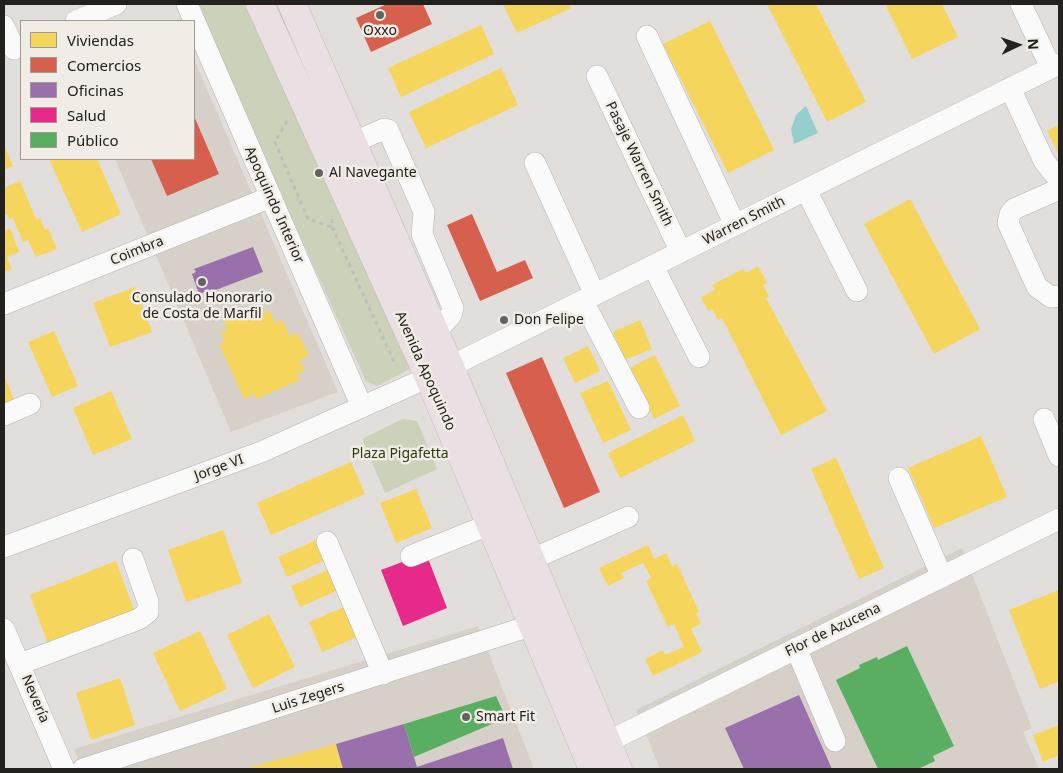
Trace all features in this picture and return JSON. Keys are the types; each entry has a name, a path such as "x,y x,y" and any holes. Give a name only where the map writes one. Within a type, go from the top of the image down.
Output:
{"main road":[{"name":"Avenida Apoquindo","path":"260,4 530,560 618,769"},
{"name":"Avenida Apoquindo","path":"292,4 435,334 439,372 491,524 593,769"}],"street":[{"path":"78,20 116,4"},
{"name":"Apoquindo Interior","path":"187,4 194,20"},
{"path":"1021,4 1055,66"},
{"name":"Apoquindo Interior","path":"195,22 362,407"},
{"path":"4,26 13,49"},
{"path":"647,36 735,225"},
{"name":"Warren Smith","path":"439,372 1055,66"},
{"name":"Pasaje Warren Smith","path":"597,76 681,252"},
{"path":"1010,88 1044,161 1059,180"},
{"path":"352,143 384,129 388,130 424,212 422,234 452,308 451,315 435,334"},
{"path":"535,164 589,298 639,408"},
{"path":"1059,189 1014,209 1010,214 1008,224 1037,287 1051,296 1059,296"},
{"path":"806,190 858,291"},
{"name":"Coimbra","path":"4,304 271,197"},
{"path":"397,246 422,234"},
{"path":"653,266 699,358"},
{"name":"Jorge VI","path":"4,547 261,452 439,372"},
{"path":"4,415 30,404"},
{"path":"1044,419 1059,456"},
{"path":"899,478 942,576"},
{"path":"530,560 628,517"},
{"name":"Flor de Azucena","path":"607,742 1059,519"},
{"path":"411,556 491,524"},
{"path":"327,542 383,674"},
{"path":"20,664 139,619 148,612 148,602 134,559"},
{"name":"Luis Zegers","path":"82,769 533,625"},
{"name":"Nevería","path":"4,629 64,769"},
{"path":"796,648 835,741"}],"path":[{"path":"287,121 275,142 308,219 332,227 396,366"}],"shaded area":[{"path":"195,61 338,392 231,432 115,160 195,160"},
{"path":"962,548 1032,728 1023,732 1039,769 660,769 636,710"},
{"path":"478,626 534,769 82,769 74,749"}],"green space":[{"path":"194,4 252,4 412,359 410,369 377,386 366,381"},
{"name":"Plaza Pigafetta","path":"402,419 417,421 437,469 385,493 362,439"}],"water":[{"path":"806,106 818,133 794,144 791,129 796,115"}],"building: Viviendas":[{"path":"503,4 569,4 571,8 517,33"},
{"path":"767,4 816,4 866,102 827,122"},
{"path":"885,4 942,4 958,37 912,59"},
{"path":"710,21 774,150 728,173 663,44"},
{"path":"481,25 494,54 401,97 388,68"},
{"path":"501,68 518,105 426,148 409,112"},
{"path":"1059,125 1059,155 1047,131"},
{"path":"4,145 13,166 4,170"},
{"path":"49,160 97,160 121,214 82,232"},
{"path":"20,181 36,219 40,218 45,230 48,228 57,249 36,257 28,240 23,242 13,218 9,220 7,214 4,215 4,188"},
{"path":"910,199 980,329 934,354 864,224"},
{"path":"10,228 19,252 7,257 12,269 4,272 4,231"},
{"path":"758,266 767,283 763,285 769,296 766,298 827,411 781,435 722,318 718,320 712,309 708,311 701,297 715,290 712,285 743,269 746,273"},
{"path":"135,287 152,332 110,347 93,303"},
{"path":"261,303 265,313 270,311 275,323 282,320 290,337 298,333 309,356 300,360 305,371 297,374 300,380 256,399 254,394 244,399 219,344 225,342 221,332 227,329 224,320"},
{"path":"640,320 652,349 625,360 613,332"},
{"path":"54,331 78,386 52,397 28,342"},
{"path":"588,346 600,371 575,383 563,358"},
{"path":"655,355 680,406 654,419 629,368"},
{"path":"4,375 15,402 4,407"},
{"path":"608,381 631,430 603,443 580,393"},
{"path":"111,391 132,439 93,455 73,408"},
{"path":"683,415 695,441 620,478 608,453"},
{"path":"981,436 1007,497 934,528 908,468"},
{"path":"836,458 884,568 859,579 811,469"},
{"path":"351,462 365,494 271,535 257,503"},
{"path":"416,489 432,528 396,543 380,503"},
{"path":"223,530 242,583 186,602 168,550"},
{"path":"319,539 328,559 287,577 278,557"},
{"path":"648,545 654,559 666,553 672,566 677,564 699,612 696,613 701,624 691,629 702,652 653,676 645,659 663,650 665,655 684,647 674,624 668,627 646,581 651,578 643,563 621,573 624,578 608,586 599,568"},
{"path":"116,561 135,613 49,647 30,595"},
{"path":"332,568 341,589 300,607 291,586"},
{"path":"1059,590 1059,681 1040,689 1009,610"},
{"path":"349,605 362,635 322,652 309,622"},
{"path":"269,614 295,667 253,688 227,635"},
{"path":"200,631 227,689 180,711 153,653"},
{"path":"120,678 135,725 91,740 76,693"},
{"path":"1059,725 1059,755 1043,762 1033,735"},
{"path":"336,744 343,769 243,769"}],"building: Comercios":[{"path":"387,4 423,4 432,24 371,52 356,18"},
{"path":"195,118 219,174 167,196 151,160 195,160"},
{"path":"472,214 497,272 525,260 533,278 480,301 447,225"},
{"path":"542,357 600,492 564,508 506,373"}],"building: Oficinas":[{"path":"253,247 263,272 213,291 212,289 199,294 192,274 196,272 194,269"},
{"path":"799,695 832,769 744,769 725,728"},
{"path":"404,724 417,767 503,738 513,769 343,769 336,744"}],"building: Salud":[{"path":"426,553 447,608 403,626 381,570"}],"building: Público":[{"path":"907,646 954,746 933,756 935,761 918,769 878,769 836,680 860,668 859,665 877,657 878,660"},
{"path":"496,696 506,718 414,757 404,724"}],"place":[{"name":"Oxxo","path":"380,15"},
{"name":"Al Navegante","path":"319,173"},
{"name":"Consulado Honorario de Costa de Marfil","path":"202,282"},
{"name":"Don Felipe","path":"504,320"},
{"name":"Smart Fit","path":"466,717"}]}
